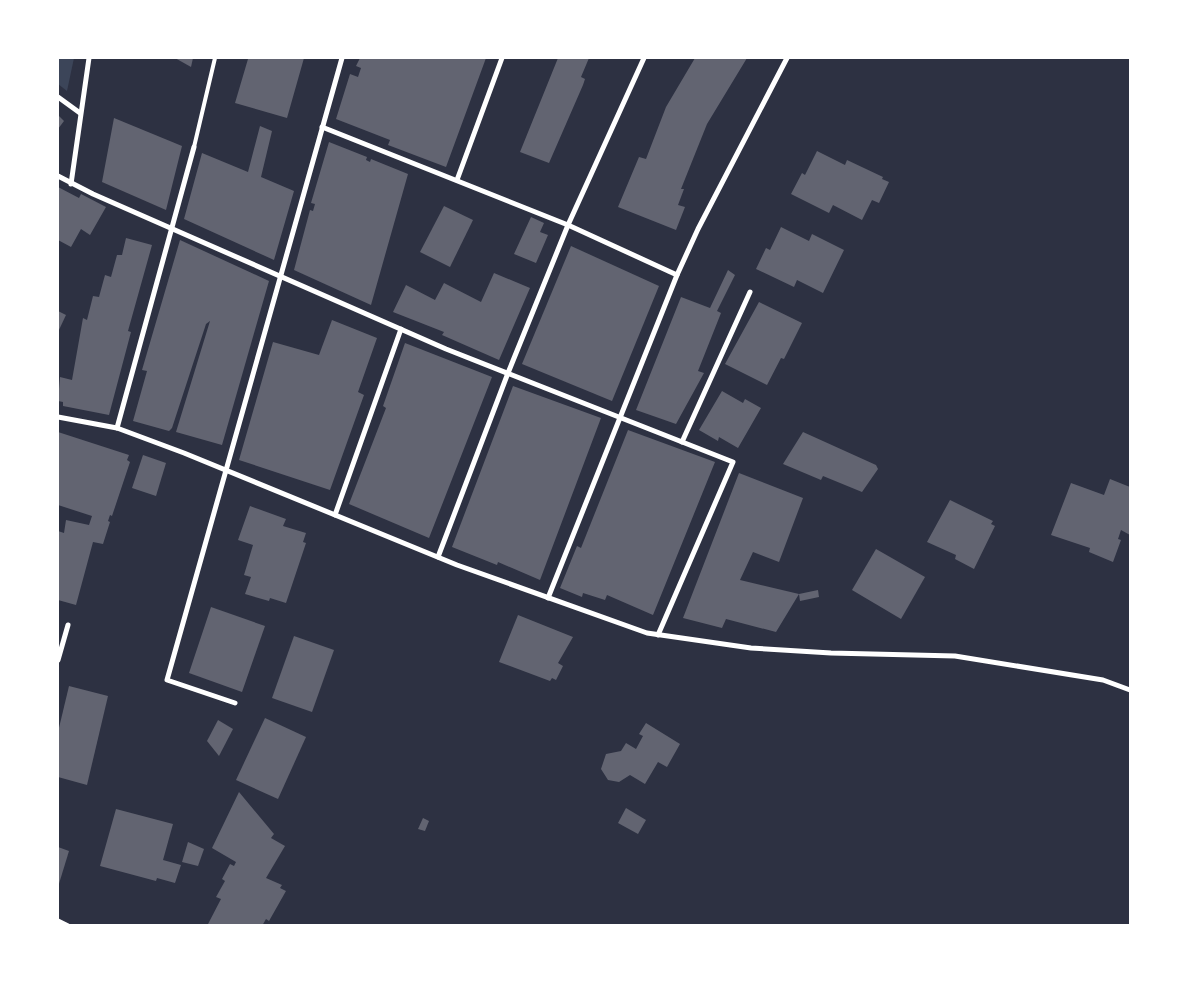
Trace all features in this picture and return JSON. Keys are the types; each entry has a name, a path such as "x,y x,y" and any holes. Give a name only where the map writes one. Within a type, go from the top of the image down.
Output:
{"street":[{"path":"71,184 89,58"},
{"path":"235,703 167,680 342,58"},
{"path":"457,180 502,58"},
{"path":"438,557 508,374 568,225 644,58"},
{"path":"548,598 677,275 698,229 787,58"},
{"path":"58,97 80,113"},
{"path":"322,127 568,225 677,275"},
{"path":"117,428 194,147"},
{"path":"58,176 71,184 400,329 508,374 733,462 658,635"},
{"path":"682,442 750,292"},
{"path":"335,515 400,329"},
{"path":"58,417 117,428 227,470 438,557 647,634 751,648 831,653 955,656 1103,680 1130,690"},
{"path":"58,660 68,625"},
{"path":"58,921 68,926"}],"lane":[{"path":"194,147 215,58"}],"shaded area":[{"path":"58,58 74,58 67,91 58,84"}],"building":[{"path":"175,58 193,58 191,67"},
{"path":"243,58 304,58 287,118 235,103 248,59"},
{"path":"360,58 486,58 446,167 388,145 390,140 336,119 350,74 358,77 361,68 356,66"},
{"path":"558,58 589,58 581,77 585,79 583,85 549,163 520,152"},
{"path":"695,58 747,58 707,124 681,189 684,189 678,205 685,207 676,230 618,207 639,157 646,159 666,107"},
{"path":"58,115 64,121 58,129"},
{"path":"114,118 182,146 166,210 102,182"},
{"path":"260,126 272,131 261,177 294,191 274,260 184,219 202,153 248,172"},
{"path":"329,142 367,157 366,160 370,162 371,159 408,174 371,305 294,270 310,210 313,211 315,204 311,203"},
{"path":"817,151 845,165 847,160 883,177 882,179 889,182 879,203 872,200 862,220 833,205 829,213 791,194 802,173 805,175"},
{"path":"58,187 79,198 81,194 106,207 90,235 81,229 71,247 58,240"},
{"path":"444,206 473,220 450,267 420,252"},
{"path":"531,217 544,223 540,232 548,235 536,263 514,254"},
{"path":"781,227 809,241 812,234 844,250 823,293 797,280 794,287 756,269 766,248 770,250"},
{"path":"126,238 152,245 128,331 131,332 109,415 63,406 63,402 58,401 60,377 72,380 83,318 87,320 93,296 99,297 105,275 111,277 117,255 122,255"},
{"path":"180,240 269,281 222,445 176,432 210,321 206,324 172,428 169,431 133,421 147,371 142,370"},
{"path":"571,246 659,286 612,401 522,364"},
{"path":"728,270 735,275 717,311 721,313 698,371 704,373 676,424 636,410 681,297 710,308"},
{"path":"494,273 530,288 499,360 442,335 444,332 393,312 406,285 435,300 444,283 481,302"},
{"path":"759,302 802,323 784,359 781,358 767,385 725,364"},
{"path":"58,311 66,315 58,332"},
{"path":"332,320 377,338 358,392 364,395 330,490 239,460 273,342 319,355"},
{"path":"405,343 492,377 429,538 349,504 386,408 383,406"},
{"path":"513,386 601,418 540,580 498,562 497,565 452,547"},
{"path":"722,391 743,403 745,399 761,408 738,448 719,437 718,441 699,430"},
{"path":"628,430 715,462 653,615 607,595 605,600 583,593 582,597 560,588 577,546 581,548"},
{"path":"58,432 129,455 127,460 130,462 112,516 110,515 108,521 110,522 103,544 93,542 76,605 58,600 58,531 64,533 66,520 89,525 92,516 58,505"},
{"path":"803,432 876,465 878,469 862,492 823,476 821,480 783,464"},
{"path":"143,455 166,463 156,496 132,488"},
{"path":"739,473 803,498 779,562 753,552 740,580 799,594 776,632 726,619 722,628 683,618"},
{"path":"1110,479 1130,487 1130,535 1121,530 1118,539 1121,540 1113,562 1089,552 1090,548 1051,535 1071,483 1104,495"},
{"path":"950,500 993,521 991,524 995,526 974,569 955,559 956,555 927,542"},
{"path":"250,506 286,519 283,526 306,533 303,542 306,543 286,603 270,598 269,601 245,594 251,577 244,575 253,545 238,540"},
{"path":"876,549 925,577 901,619 852,590"},
{"path":"818,590 819,597 800,601 799,594"},
{"path":"211,607 265,626 242,692 189,673"},
{"path":"518,615 573,637 558,663 563,666 556,680 552,678 550,681 499,662"},
{"path":"294,636 334,650 312,712 272,698"},
{"path":"69,686 108,696 87,785 58,777 58,732"},
{"path":"265,718 306,737 278,799 236,780"},
{"path":"218,720 233,729 219,756 207,741"},
{"path":"646,723 680,744 667,767 658,762 645,784 630,775 619,782 608,780 601,769 606,754 621,751 626,743 636,749 643,736 639,734"},
{"path":"239,792 274,834 271,838 285,846 266,878 282,885 280,888 286,891 269,921 266,919 262,926 207,926 221,899 216,897 225,881 222,879 230,864 234,866 236,862 212,848"},
{"path":"626,808 646,820 638,834 618,823"},
{"path":"116,809 173,824 163,860 181,865 175,883 157,878 156,881 100,866"},
{"path":"423,818 429,821 425,831 418,829"},
{"path":"188,842 204,849 198,866 182,862"},
{"path":"58,847 69,851 58,887"}]}
